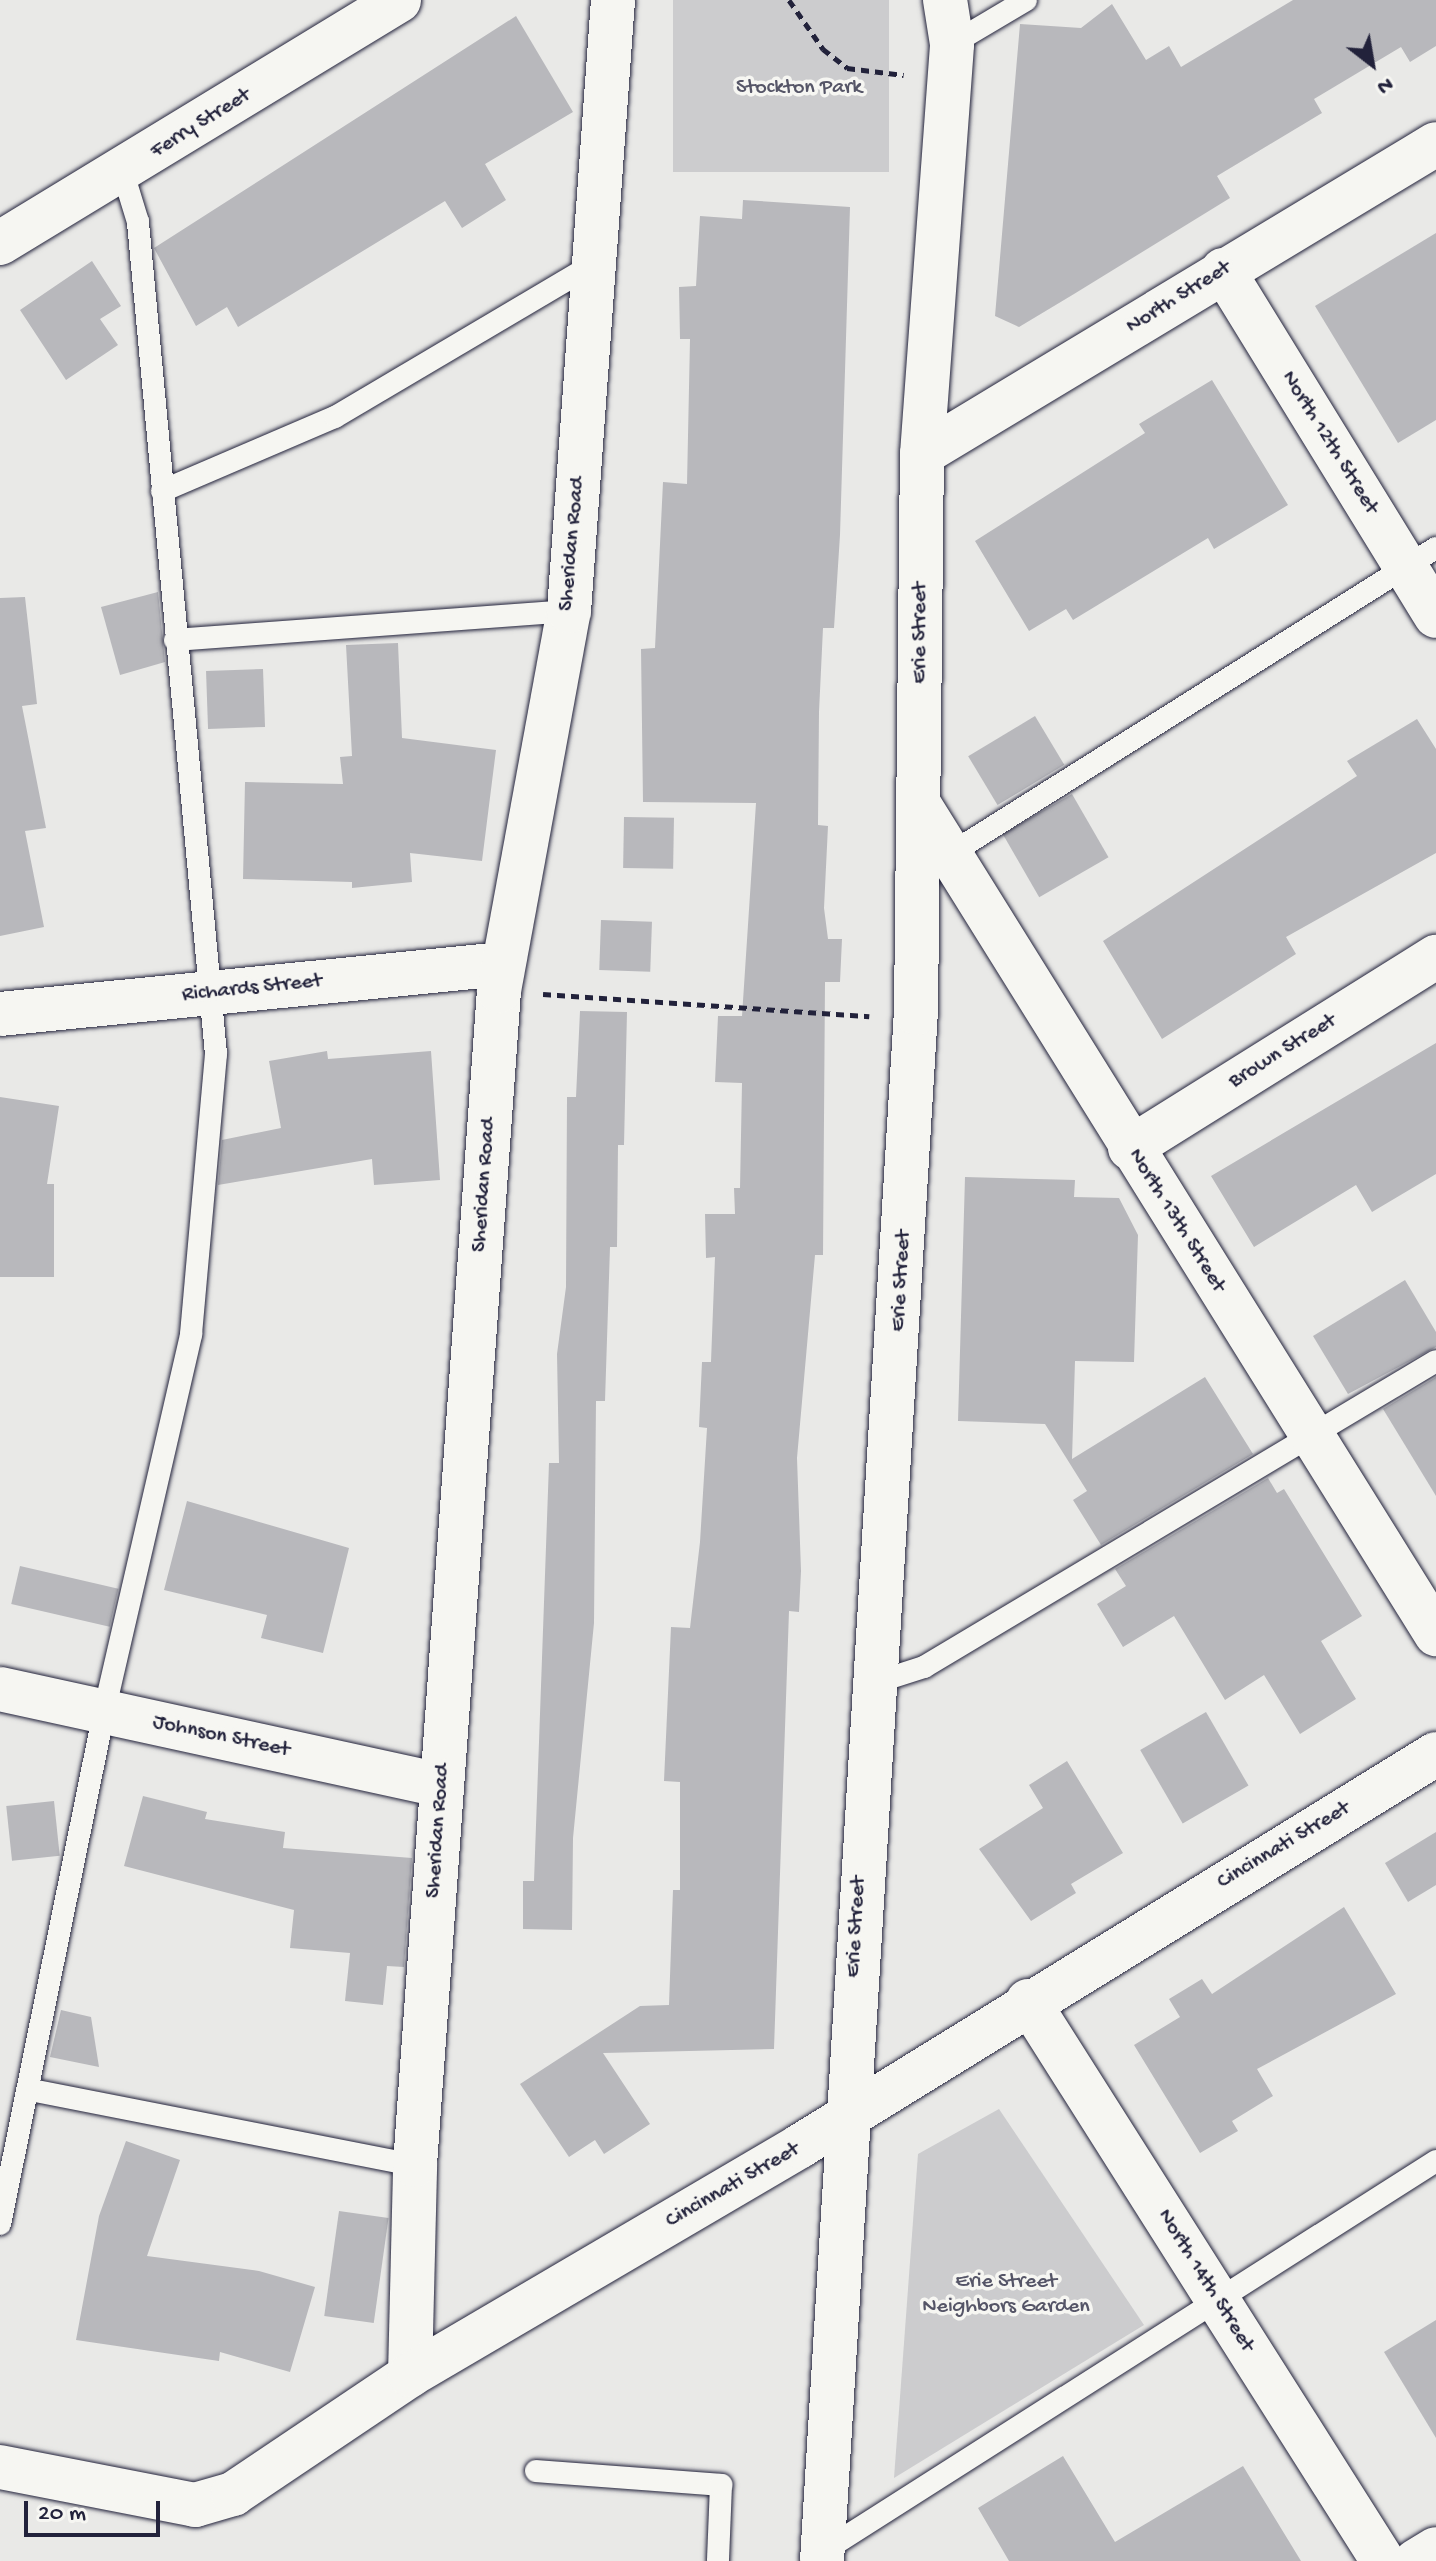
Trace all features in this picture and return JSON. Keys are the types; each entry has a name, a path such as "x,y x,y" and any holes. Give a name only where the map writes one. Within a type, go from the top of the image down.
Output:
{"street":[{"name":"Ferry Street","path":"0,243 123,173 399,0"},
{"name":"Sheridan Road","path":"410,2375 415,2165 501,978 569,611 613,0"},
{"name":"Erie Street","path":"822,2557 870,1684 901,1315 920,806 922,454 952,44 945,0"},
{"name":"North Street","path":"922,454 1436,144"},
{"name":"North 12th Street","path":"1223,270 1421,557 1436,616"},
{"name":"North 13th Street","path":"920,806 1130,1148 1436,1634"},
{"name":"Brown Street","path":"1130,1148 1436,957"},
{"name":"Richards Street","path":"0,1014 206,993 501,978"},
{"name":"Johnson Street","path":"0,1689 442,1785"},
{"name":"Cincinnati Street","path":"0,2467 195,2505 233,2494 410,2375 848,2116 1028,2001 1436,1754"},
{"name":"North 14th Street","path":"1028,2001 1383,2561"},
{"path":"1416,2561 1436,2549"}],"lane":[{"path":"952,44 1026,0"},
{"path":"0,2224 31,2090 104,1712 191,1334 216,1054 206,993 138,222 123,173"},
{"path":"162,491 335,417 594,264"},
{"path":"950,854 1421,557"},
{"path":"175,640 569,611"},
{"path":"870,1684 924,1667 1313,1440 1436,1361"},
{"path":"31,2090 415,2165"},
{"path":"822,2557 1216,2299 1436,2161"},
{"path":"536,2471 721,2485 718,2561"}],"path":[{"path":"789,0 823,49 847,68 904,75"},
{"path":"501,978 869,1016"}],"green space":[{"name":"Stockton Park","path":"673,0 889,0 889,172 673,172"},
{"name":"Erie Street Neighbors Garden","path":"999,2109 1144,2325 894,2478 918,2154"}],"building":[{"path":"1293,0 1436,0 1436,46 1410,62 1401,47 1314,99 1322,113 1217,176 1230,198 1074,294 1019,327 995,316 1020,24 1081,28 1112,4 1146,60 1169,46 1181,67"},
{"path":"516,16 573,112 485,164 506,200 462,228 445,201 238,327 227,307 196,326 154,248"},
{"path":"743,200 850,207 840,535 834,628 823,628 819,712 818,825 828,826 824,908 828,939 842,939 840,982 825,982 823,1255 815,1255 797,1458 801,1571 799,1612 789,1611 774,2049 603,2053 650,2124 604,2154 595,2140 569,2157 520,2084 640,2006 669,2005 673,1890 680,1890 680,1782 664,1781 671,1627 690,1628 700,1542 707,1428 699,1427 702,1362 711,1362 715,1257 706,1258 705,1214 735,1214 734,1188 740,1188 742,1083 715,1082 718,1016 742,1016 756,803 643,802 641,649 655,648 663,482 687,484 690,339 680,339 679,287 696,286 700,216 742,219"},
{"path":"1436,233 1436,420 1398,443 1315,306"},
{"path":"92,261 121,306 100,319 118,345 66,380 20,310"},
{"path":"1212,380 1288,505 1214,549 1208,538 1073,620 1066,609 1029,631 975,541 1145,433 1139,424"},
{"path":"158,592 165,662 120,675 101,607"},
{"path":"25,597 37,704 22,706 46,828 25,831 44,927 0,936 0,598"},
{"path":"398,643 402,738 496,750 482,861 410,853 412,882 352,888 352,882 243,879 245,782 343,784 340,757 352,756 346,645"},
{"path":"263,669 265,727 208,729 206,671"},
{"path":"1035,716 1064,765 997,805 968,756"},
{"path":"1417,719 1436,749 1436,853 1286,937 1296,954 1162,1039 1103,941 1357,776 1347,761"},
{"path":"1072,794 1108,857 1039,897 1003,834"},
{"path":"624,817 674,818 673,869 623,868"},
{"path":"601,920 652,922 650,972 599,970"},
{"path":"580,1011 627,1012 624,1145 618,1145 617,1247 610,1247 605,1401 596,1401 594,1623 573,1838 572,1930 523,1929 523,1881 534,1881 549,1463 559,1463 557,1354 566,1287 567,1097 576,1097"},
{"path":"1436,1043 1436,1174 1372,1212 1356,1185 1254,1247 1211,1176"},
{"path":"327,1051 328,1059 431,1051 440,1180 374,1185 372,1159 218,1185 222,1140 281,1128 269,1061"},
{"path":"0,1097 59,1106 47,1184 54,1184 54,1277 0,1277"},
{"path":"965,1177 1075,1180 1074,1197 1119,1198 1138,1235 1134,1362 1075,1361 1072,1459 1205,1377 1253,1454 1101,1545 1073,1500 1087,1491 1045,1424 958,1421"},
{"path":"1405,1280 1436,1332 1436,1347 1348,1394 1313,1336"},
{"path":"1436,1377 1436,1496 1383,1409"},
{"path":"1268,1478 1277,1493 1284,1489 1362,1616 1321,1641 1356,1699 1300,1734 1264,1675 1225,1700 1174,1616 1123,1647 1097,1604 1126,1586 1115,1569"},
{"path":"187,1501 349,1548 323,1653 261,1638 267,1615 164,1590"},
{"path":"20,1566 118,1589 110,1627 11,1604"},
{"path":"1206,1712 1248,1786 1183,1824 1140,1750"},
{"path":"1067,1761 1123,1853 1071,1884 1076,1893 1031,1921 979,1849 1043,1808 1029,1785"},
{"path":"143,1796 207,1812 205,1819 285,1832 283,1848 412,1858 404,1967 387,1966 383,2005 345,2001 350,1953 290,1948 294,1910 124,1866"},
{"path":"54,1801 60,1856 12,1861 6,1806"},
{"path":"1436,1832 1436,1885 1408,1902 1385,1863"},
{"path":"1344,1907 1396,1994 1257,2069 1273,2096 1232,2121 1238,2131 1200,2153 1134,2045 1180,2017 1169,1999 1202,1979 1212,1994"},
{"path":"61,2010 91,2017 99,2067 50,2057"},
{"path":"126,2141 180,2160 147,2256 259,2271 315,2287 290,2372 220,2352 219,2361 76,2340 99,2216"},
{"path":"339,2211 389,2218 374,2323 324,2316"},
{"path":"1436,2320 1436,2438 1384,2352"},
{"path":"1063,2456 1115,2542 1243,2466 1301,2561 1009,2561 978,2508"}]}
